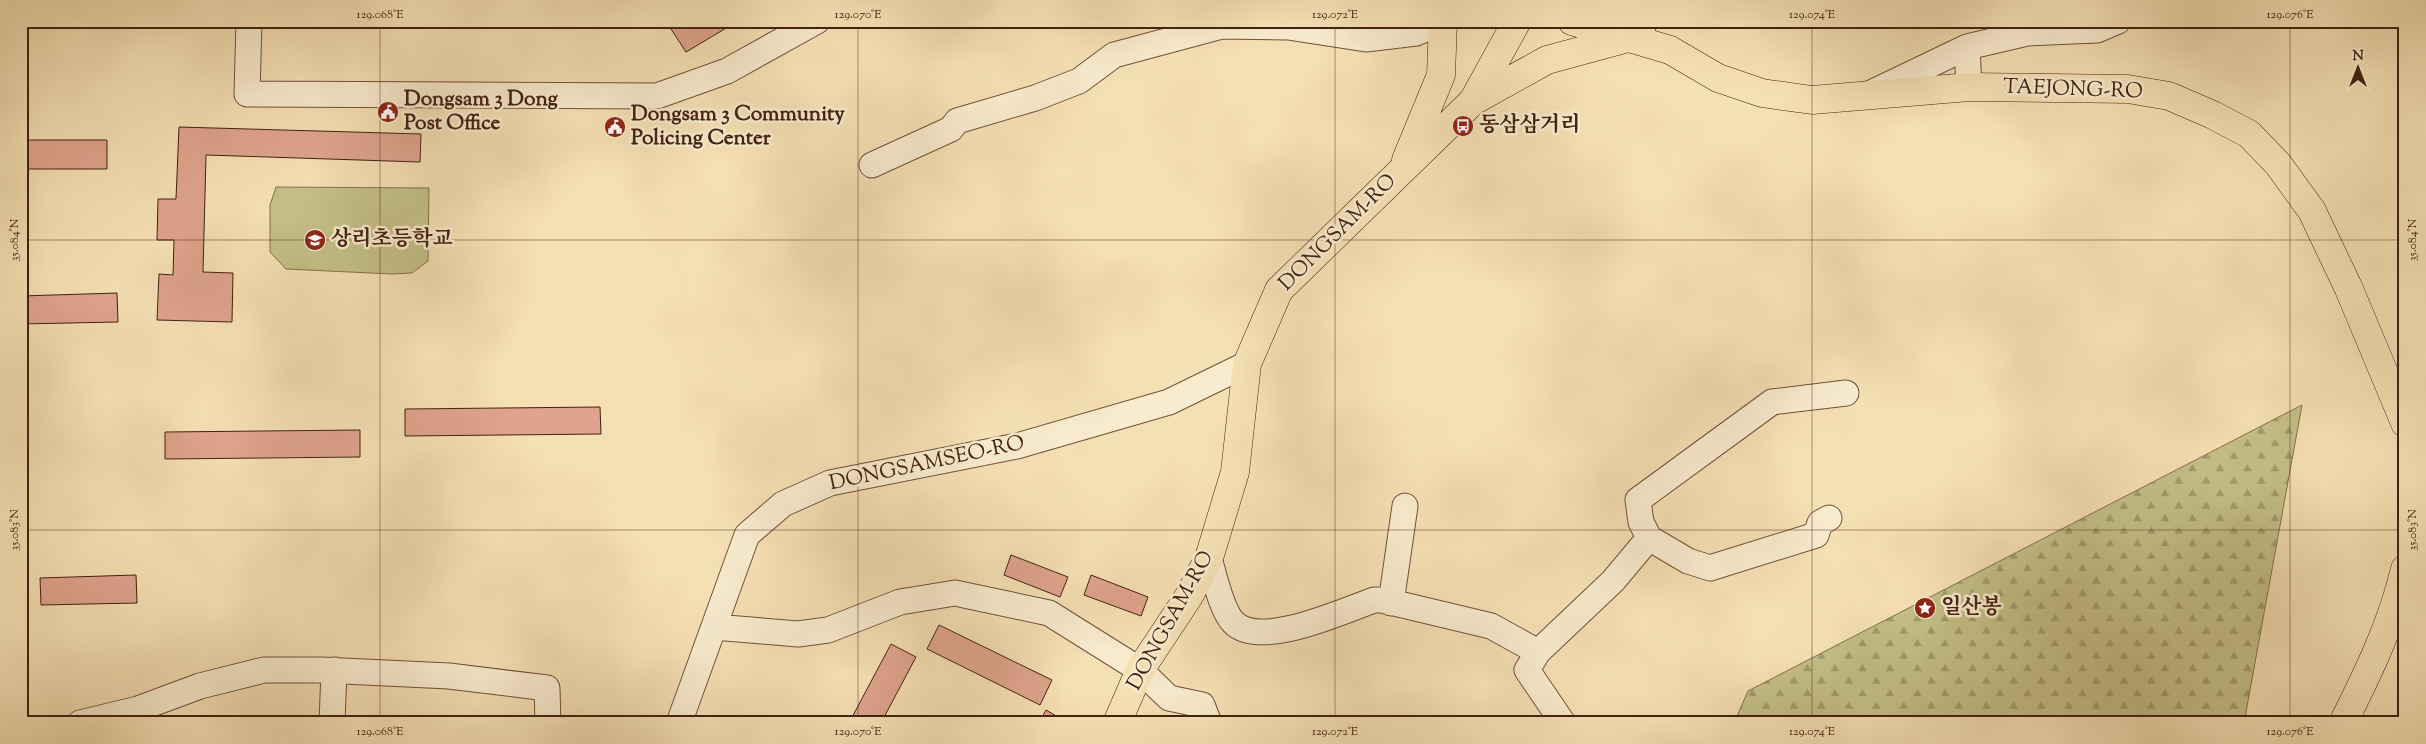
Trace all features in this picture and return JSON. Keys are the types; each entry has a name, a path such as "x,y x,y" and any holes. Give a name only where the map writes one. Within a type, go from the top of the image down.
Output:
{"main road":[{"path":"1402,170 1441,76 1444,21"},
{"name":"DONGSAM-RO","path":"1117,723 1140,670 1189,596 1209,558 1235,472 1247,364 1279,290 1473,101 1517,21"},
{"name":"TAEJONG-RO","path":"1572,21 1638,34 1718,78 1762,93 1812,100 1968,87 2081,87 2136,90 2169,96 2213,115 2249,134 2278,164 2312,211 2349,289 2405,423"},
{"path":"1473,101 1546,60 1638,34"},
{"path":"2343,723 2370,668 2396,605 2405,569"}],"street":[{"path":"248,21 247,94 657,96 727,71 817,21"},
{"path":"872,165 952,129 957,121 1036,98 1079,81 1114,55 1180,36 1222,26 1288,27 1366,40 1413,27 1444,21"},
{"path":"1865,96 1967,47 2027,33 2097,30 2118,21"},
{"path":"1967,47 1968,87"},
{"name":"DONGSAMSEO-RO","path":"679,723 747,536 784,504 830,483 1017,446 1169,402 1247,364"},
{"path":"1829,518 1820,523 1816,535 1710,568 1688,561 1649,538 1641,522 1638,500 1772,402 1846,393"},
{"path":"1391,602 1406,506"},
{"path":"1563,723 1527,670 1538,652 1613,581 1649,538"},
{"path":"1209,558 1228,615 1234,623 1253,632 1281,631 1374,600 1391,602 1491,626 1538,652"},
{"path":"714,627 798,634 828,630 900,602 955,593 1049,613 1140,670 1169,698 1202,705 1209,723"},
{"path":"80,723 138,708 200,686 264,670 334,670 449,676 547,688 548,723"},
{"path":"332,723 334,670"}],"green space":[{"path":"276,187 429,188 428,261 412,273 392,274 286,269 270,252 270,205"},
{"path":"2302,405 2244,723 1734,723 1748,691"}],"building":[{"path":"685,21 738,21 686,52 671,29"},
{"path":"179,127 421,134 420,162 206,155 203,272 233,273 232,322 157,320 159,274 173,275 174,240 157,240 158,199 176,199"},
{"path":"21,140 107,140 107,169 21,169"},
{"path":"117,293 118,322 21,324 21,296"},
{"path":"600,407 601,434 405,436 405,409"},
{"path":"360,430 360,457 165,459 165,432"},
{"path":"1011,555 1068,577 1060,597 1004,575"},
{"path":"136,575 137,603 41,605 40,578"},
{"path":"1091,575 1148,597 1141,616 1084,595"},
{"path":"939,625 1052,680 1040,705 927,649"},
{"path":"891,644 916,657 881,723 849,723"},
{"path":"1046,710 1068,723 1039,723"}],"place":[{"name":"Dongsam 3 Dong Post Office","path":"388,112"},
{"name":"동삼삼거리","path":"1463,126"},
{"name":"Dongsam 3 Community Policing Center","path":"615,127"},
{"name":"상리초등학교","path":"315,240"},
{"name":"일산봉","path":"1925,608"}]}
